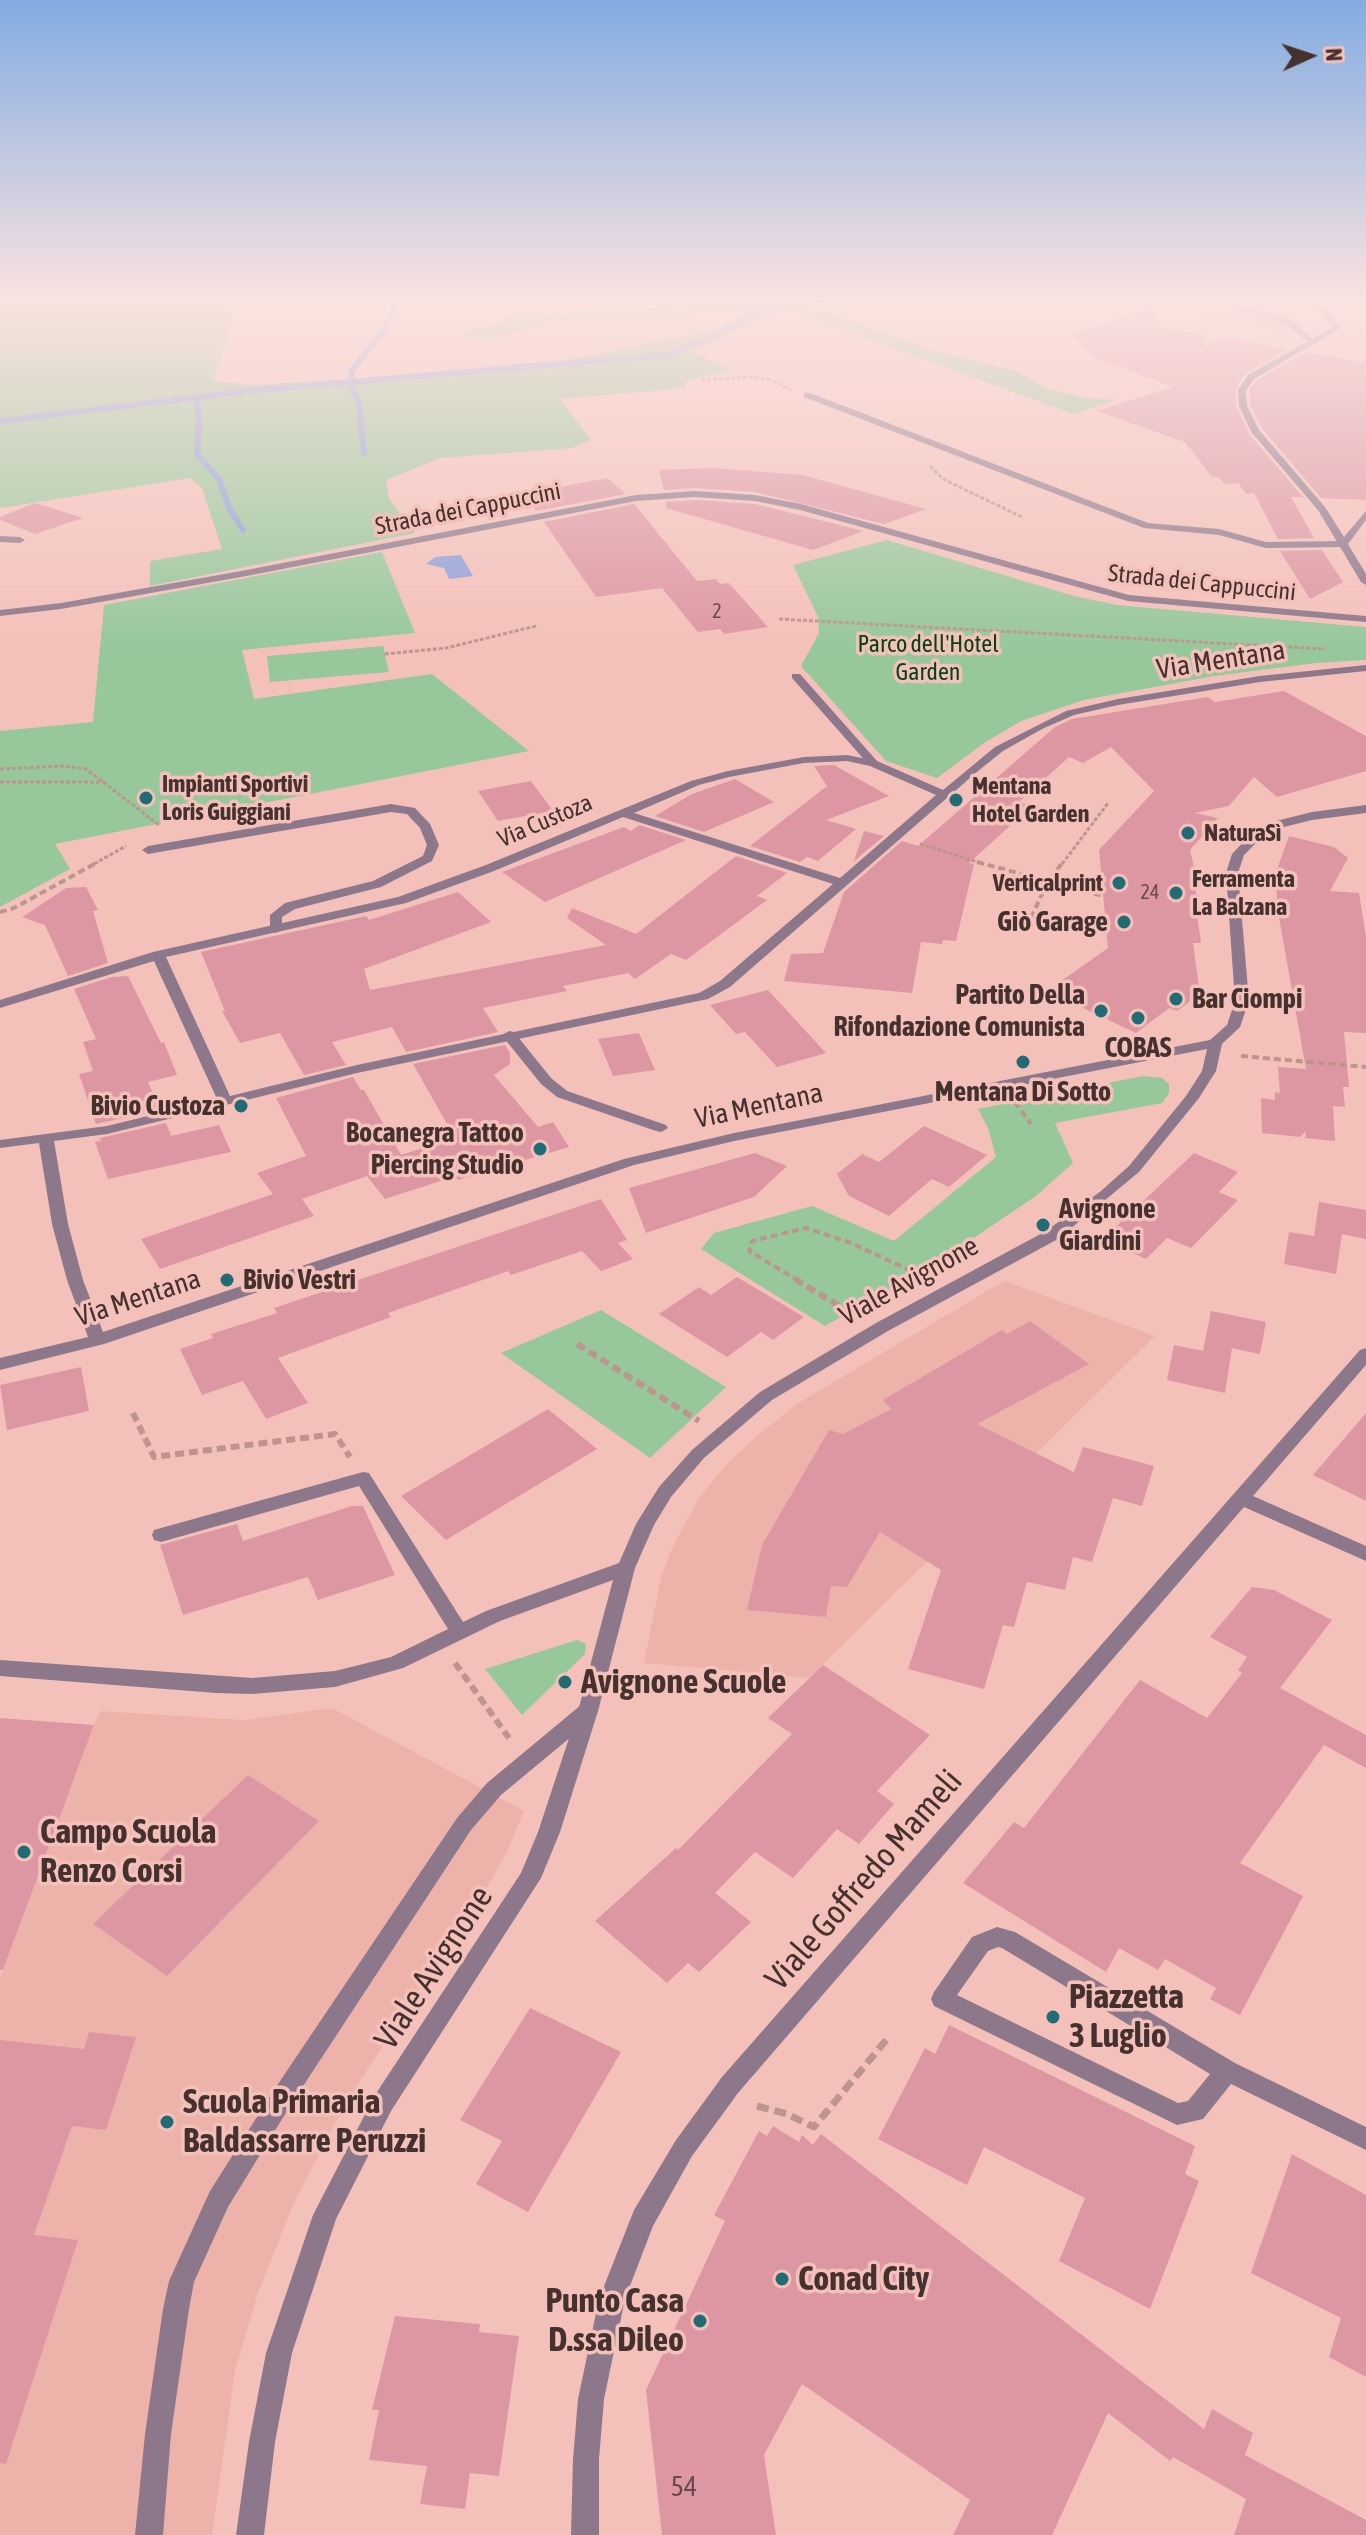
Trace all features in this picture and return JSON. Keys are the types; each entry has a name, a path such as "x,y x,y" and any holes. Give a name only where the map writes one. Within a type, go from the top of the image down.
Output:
{"street":[{"path":"861,415 1147,526 1219,532 1266,545 1343,544"},
{"path":"1248,415 1252,427 1328,519 1366,582"},
{"name":"Strada dei Cappuccini","path":"0,613 210,580 636,498 695,494 755,498 801,507 1128,598 1366,619"},
{"path":"1343,544 1365,515"},
{"path":"1352,517 1365,515"},
{"path":"1328,519 1340,519"},
{"path":"0,539 20,540"},
{"name":"Via Mentana","path":"0,1144 107,1130 509,1035 703,996 725,984 945,795 1016,739 1054,719 1085,709 1260,679 1366,668"},
{"path":"796,676 873,763"},
{"name":"Via Custoza","path":"0,1004 158,955 402,900 490,868 695,783 738,772 831,757 873,763 945,795"},
{"path":"148,850 391,808 411,811 426,827 433,845 428,858 366,888 290,906 276,915 276,929"},
{"path":"1215,1043 1233,1027 1242,1001 1232,873 1238,854 1253,839 1276,825 1312,816 1366,809"},
{"path":"623,813 843,883"},
{"path":"158,955 225,1100"},
{"path":"509,1035 546,1081 562,1094 661,1128"},
{"name":"Via Mentana","path":"0,1364 98,1340 629,1162 747,1134 1215,1043"},
{"name":"Viale Avignone","path":"250,2535 262,2442 279,2353 325,2215 383,2103 530,1878 549,1832 588,1711 626,1568 645,1524 665,1492 698,1454 756,1403 882,1327 1052,1235 1125,1177 1179,1116 1202,1084 1215,1043"},
{"path":"46,1140 51,1180 71,1266 98,1340"},
{"name":"Viale Goffredo Mameli","path":"585,2535 591,2399 612,2299 643,2219 684,2148 730,2085 1366,1354"},
{"path":"161,1535 363,1478 459,1631"},
{"path":"1241,1498 1366,1554"},
{"path":"0,1668 216,1685 281,1684 367,1673 503,1612 626,1568"},
{"path":"149,2535 158,2434 176,2309 192,2257 219,2199 275,2108 464,1824 494,1789 588,1711"},
{"path":"1227,2071 1195,2111 1177,2114 942,1999 980,1944 997,1937 1007,1939 1227,2071 1366,2139"}],"path":[{"path":"917,436 926,461 943,479 1024,518"},
{"path":"779,619 1334,649"},
{"path":"385,654 446,648 536,626"},
{"path":"0,769 78,767 93,772 167,832"},
{"path":"0,782 105,782"},
{"path":"1031,918 1047,883 1108,803"},
{"path":"896,837 1047,883 1103,896"},
{"path":"0,916 14,908"},
{"path":"1241,1056 1366,1067"},
{"path":"1014,1100 1031,1124"},
{"path":"860,1319 749,1251 752,1241 806,1228 851,1243 922,1276"},
{"path":"577,1344 700,1421"},
{"path":"133,1413 154,1457 335,1434 363,1478"},
{"path":"440,1642 509,1738"},
{"path":"757,2106 787,2114 814,2127 887,2039"}],"shaded area":[{"path":"1004,1281 1155,1336 809,1678 644,1663 661,1577 672,1548 698,1499 727,1464 800,1402"},
{"name":"Scuola Primaria Baldassarre Peruzzi","path":"332,1708 524,1811 507,1852 485,1891 348,2099 294,2202 257,2296 235,2371 212,2535 0,2535 0,1979 94,1725 101,1711 245,1720"}],"green space":[{"path":"0,415 572,415 591,440 572,448 441,458 386,480 389,499 415,533 150,586 150,561 222,549 202,488 190,478 0,508"},
{"name":"Parco dell'Hotel Garden","path":"887,540 1074,596 1117,605 1366,627 1366,660 1214,676 1084,700 1021,721 984,743 937,778 886,761 801,666 819,633 818,617 793,565"},
{"name":"Impianti Sportivi Loris Guiggiani","path":"382,552 415,633 242,650 254,699 432,674 529,751 55,844 70,869 0,907 0,731 93,722 104,605"},
{"path":"383,646 389,672 270,682 267,656"},
{"path":"1143,1076 1162,1078 1169,1084 1169,1093 1162,1103 1055,1123 1073,1163 1036,1196 935,1264 825,1326 701,1249 714,1233 812,1206 894,1241 996,1157 988,1128 978,1109"},
{"path":"601,1310 726,1387 650,1458 501,1353"},
{"path":"577,1640 586,1644 585,1654 522,1715 485,1669"}],"water":[{"path":"461,555 473,576 449,579 444,568 426,564 435,557"}],"building":[{"path":"1108,415 1240,415 1250,435 1303,497 1291,497 1314,538 1278,539 1254,493 1246,494 1238,483 1224,484 1219,477 1212,477 1185,442"},
{"path":"1255,415 1366,415 1366,500 1321,498 1262,428"},
{"path":"711,468 803,475 926,509 884,524 755,492 695,488 664,490 659,470"},
{"path":"607,478 626,494 536,511 523,494"},
{"path":"695,500 755,504 864,531 813,550 666,508 666,502"},
{"path":"35,503 83,518 35,534 0,520 0,517"},
{"path":"634,504 697,581 716,579 720,584 729,583 768,627 724,634 720,629 698,632 662,588 596,597 544,522"},
{"path":"1322,550 1343,582 1310,599 1280,551"},
{"path":"1284,691 1366,736 1366,771 1277,797 1254,777 1229,806 1195,813 1218,818 1190,850 1199,889 1195,889 1198,901 1195,900 1201,943 1193,943 1200,994 1177,1011 1169,1008 1136,1033 1047,991 1108,948 1099,850 1154,791 1111,747 1083,763 1069,757 1019,802 1032,806 969,863 974,864 956,941 943,940 942,944 921,942 912,993 784,981 791,954 823,953 844,892 902,841 918,846 1055,727 1072,719 1208,697 1215,702"},
{"path":"834,765 889,796 826,820 856,829 818,861 807,857 800,862 750,846 827,786 814,766"},
{"path":"735,779 774,802 704,832 655,816 692,794"},
{"path":"531,781 553,811 498,821 478,791"},
{"path":"639,825 686,840 545,902 502,872 624,827 631,831"},
{"path":"864,831 884,836 853,862 855,858"},
{"path":"1289,836 1334,847 1348,858 1330,891 1359,893 1366,937 1366,1033 1344,1032 1349,1087 1343,1087 1345,1107 1333,1106 1335,1141 1305,1138 1306,1131 1300,1137 1262,1133 1261,1098 1275,1100 1275,1092 1280,1093 1278,1067 1306,1069 1277,906 1276,872"},
{"path":"736,856 787,873 757,896 767,900 686,960 671,954 635,979 628,973 563,986 567,991 483,1008 498,1032 406,1052 392,1027 332,1042 346,1065 304,1075 280,1033 240,1043 222,1011 225,1011 201,952 366,916 369,920 458,892 491,922 364,969 370,990 606,945 567,918 572,908 636,934"},
{"path":"86,887 98,910 93,911 108,963 68,976 45,925 22,917 66,888"},
{"path":"128,976 161,1043 164,1042 177,1075 148,1082 160,1110 96,1124 79,1074 93,1071 83,1042 96,1039 74,989 112,977"},
{"path":"768,990 826,1053 777,1067 745,1032 736,1034 710,1005"},
{"path":"639,1033 655,1070 613,1076 598,1039"},
{"path":"505,1045 510,1053 510,1064 494,1075 538,1127 553,1122 569,1147 458,1180 456,1176 385,1199 367,1176 302,1199 314,1216 160,1269 141,1239 273,1194 257,1173 306,1156 276,1098 353,1077 364,1090 401,1155 455,1138 413,1064"},
{"path":"166,1123 171,1136 219,1125 231,1152 108,1179 95,1142 101,1141 100,1138"},
{"path":"924,1126 987,1155 949,1187 932,1179 889,1216 849,1196 837,1174 862,1154 879,1162"},
{"path":"755,1153 787,1166 754,1197 646,1233 629,1188"},
{"path":"1194,1153 1238,1172 1219,1192 1238,1200 1191,1248 1167,1238 1146,1259 1103,1239"},
{"path":"601,1199 627,1240 618,1243 633,1259 601,1271 582,1251 511,1275 508,1271 388,1313 391,1317 278,1358 308,1403 266,1419 243,1381 202,1395 180,1349 213,1338 211,1334 277,1313 274,1308"},
{"path":"1319,1202 1366,1210 1366,1239 1342,1234 1336,1274 1284,1264 1289,1232 1314,1236"},
{"path":"737,1277 804,1317 773,1340 761,1332 727,1357 659,1314 699,1287 711,1295"},
{"path":"1211,1311 1266,1322 1260,1354 1232,1348 1225,1393 1167,1380 1174,1345 1203,1351"},
{"path":"1030,1321 1089,1364 977,1424 1074,1472 1083,1447 1154,1466 1142,1506 1113,1498 1092,1562 1073,1557 1065,1590 1027,1582 1014,1627 1003,1625 984,1689 908,1669 941,1570 880,1532 847,1587 831,1586 826,1617 747,1610 762,1545 829,1430 843,1434 891,1409 883,1400 1002,1330 1007,1334"},
{"path":"81,1367 89,1411 7,1430 0,1385"},
{"path":"548,1409 597,1449 446,1540 401,1496"},
{"path":"1366,1413 1366,1501 1313,1475"},
{"path":"352,1506 363,1506 395,1575 318,1600 308,1577 183,1615 160,1545 237,1524 243,1541"},
{"path":"1252,1587 1274,1590 1332,1620 1280,1688 1366,1735 1366,1768 1324,1745 1240,1863 1303,1896 1240,2015 1210,1999 1216,1988 1165,1959 1158,1970 1119,1948 1106,1972 963,1883 1014,1822 1024,1828 1140,1680 1207,1718 1242,1673 1238,1670 1247,1657 1210,1637"},
{"path":"823,1665 930,1735 877,1791 894,1804 859,1844 837,1829 793,1878 755,1852 715,1893 751,1922 699,1972 688,1963 667,1983 595,1921 676,1848 678,1850 792,1734 768,1718"},
{"name":"Campo Scuola Renzo Corsi","path":"0,1718 94,1725 3,1970 0,1970"},
{"path":"248,1775 319,1821 167,1976 93,1924"},
{"path":"530,2008 621,2052 528,2212 476,2184 502,2141 460,2120"},
{"path":"949,2025 1195,2146 1185,2174 1199,2181 1150,2309 1059,2261 1085,2198 984,2147 967,2185 878,2139 925,2048 935,2054"},
{"path":"89,2032 136,2037 106,2130 72,2126 34,2235 78,2240 6,2464 0,2463 0,2040 84,2049"},
{"path":"773,2126 799,2142 802,2135 813,2145 821,2134 1204,2429 1212,2409 1253,2433 1245,2455 1366,2520 1366,2535 1234,2535 1246,2499 1173,2457 1170,2461 1108,2413 1052,2535 953,2535 970,2500 802,2384 764,2455 776,2535 662,2535 646,2390 725,2221 714,2215 759,2131 767,2136"},
{"path":"1292,2154 1366,2195 1366,2377 1329,2357 1341,2318 1251,2273"},
{"path":"395,2316 480,2324 479,2332 519,2336 499,2476 470,2473 465,2509 420,2504 427,2466 369,2460 379,2410 372,2410"}],"waterway":[{"path":"0,421 47,415"},
{"path":"199,415 197,454 219,479 229,508 243,530"},
{"path":"360,415 364,453"}],"place":[{"name":"Impianti Sportivi Loris Guiggiani","path":"146,798"},
{"name":"Mentana Hotel Garden","path":"956,800"},
{"name":"NaturaSì","path":"1188,833"},
{"name":"Verticalprint","path":"1119,883"},
{"name":"Ferramenta La Balzana","path":"1176,893"},
{"name":"Giò Garage","path":"1124,922"},
{"name":"Bar Ciompi","path":"1176,999"},
{"name":"Partito Della Rifondazione Comunista","path":"1101,1011"},
{"name":"COBAS","path":"1138,1018"},
{"name":"Mentana Di Sotto","path":"1023,1062"},
{"name":"Bivio Custoza","path":"241,1106"},
{"name":"Bocanegra Tattoo Piercing Studio","path":"540,1149"},
{"name":"Avignone Giardini","path":"1043,1225"},
{"name":"Bivio Vestri","path":"227,1280"},
{"name":"Avignone Scuole","path":"565,1682"},
{"name":"Campo Scuola Renzo Corsi","path":"24,1852"},
{"name":"Piazzetta 3 Luglio","path":"1053,2017"},
{"name":"Scuola Primaria Baldassarre Peruzzi","path":"167,2122"},
{"name":"Conad City","path":"782,2279"},
{"name":"Punto Casa D.ssa Dileo","path":"700,2321"}]}
